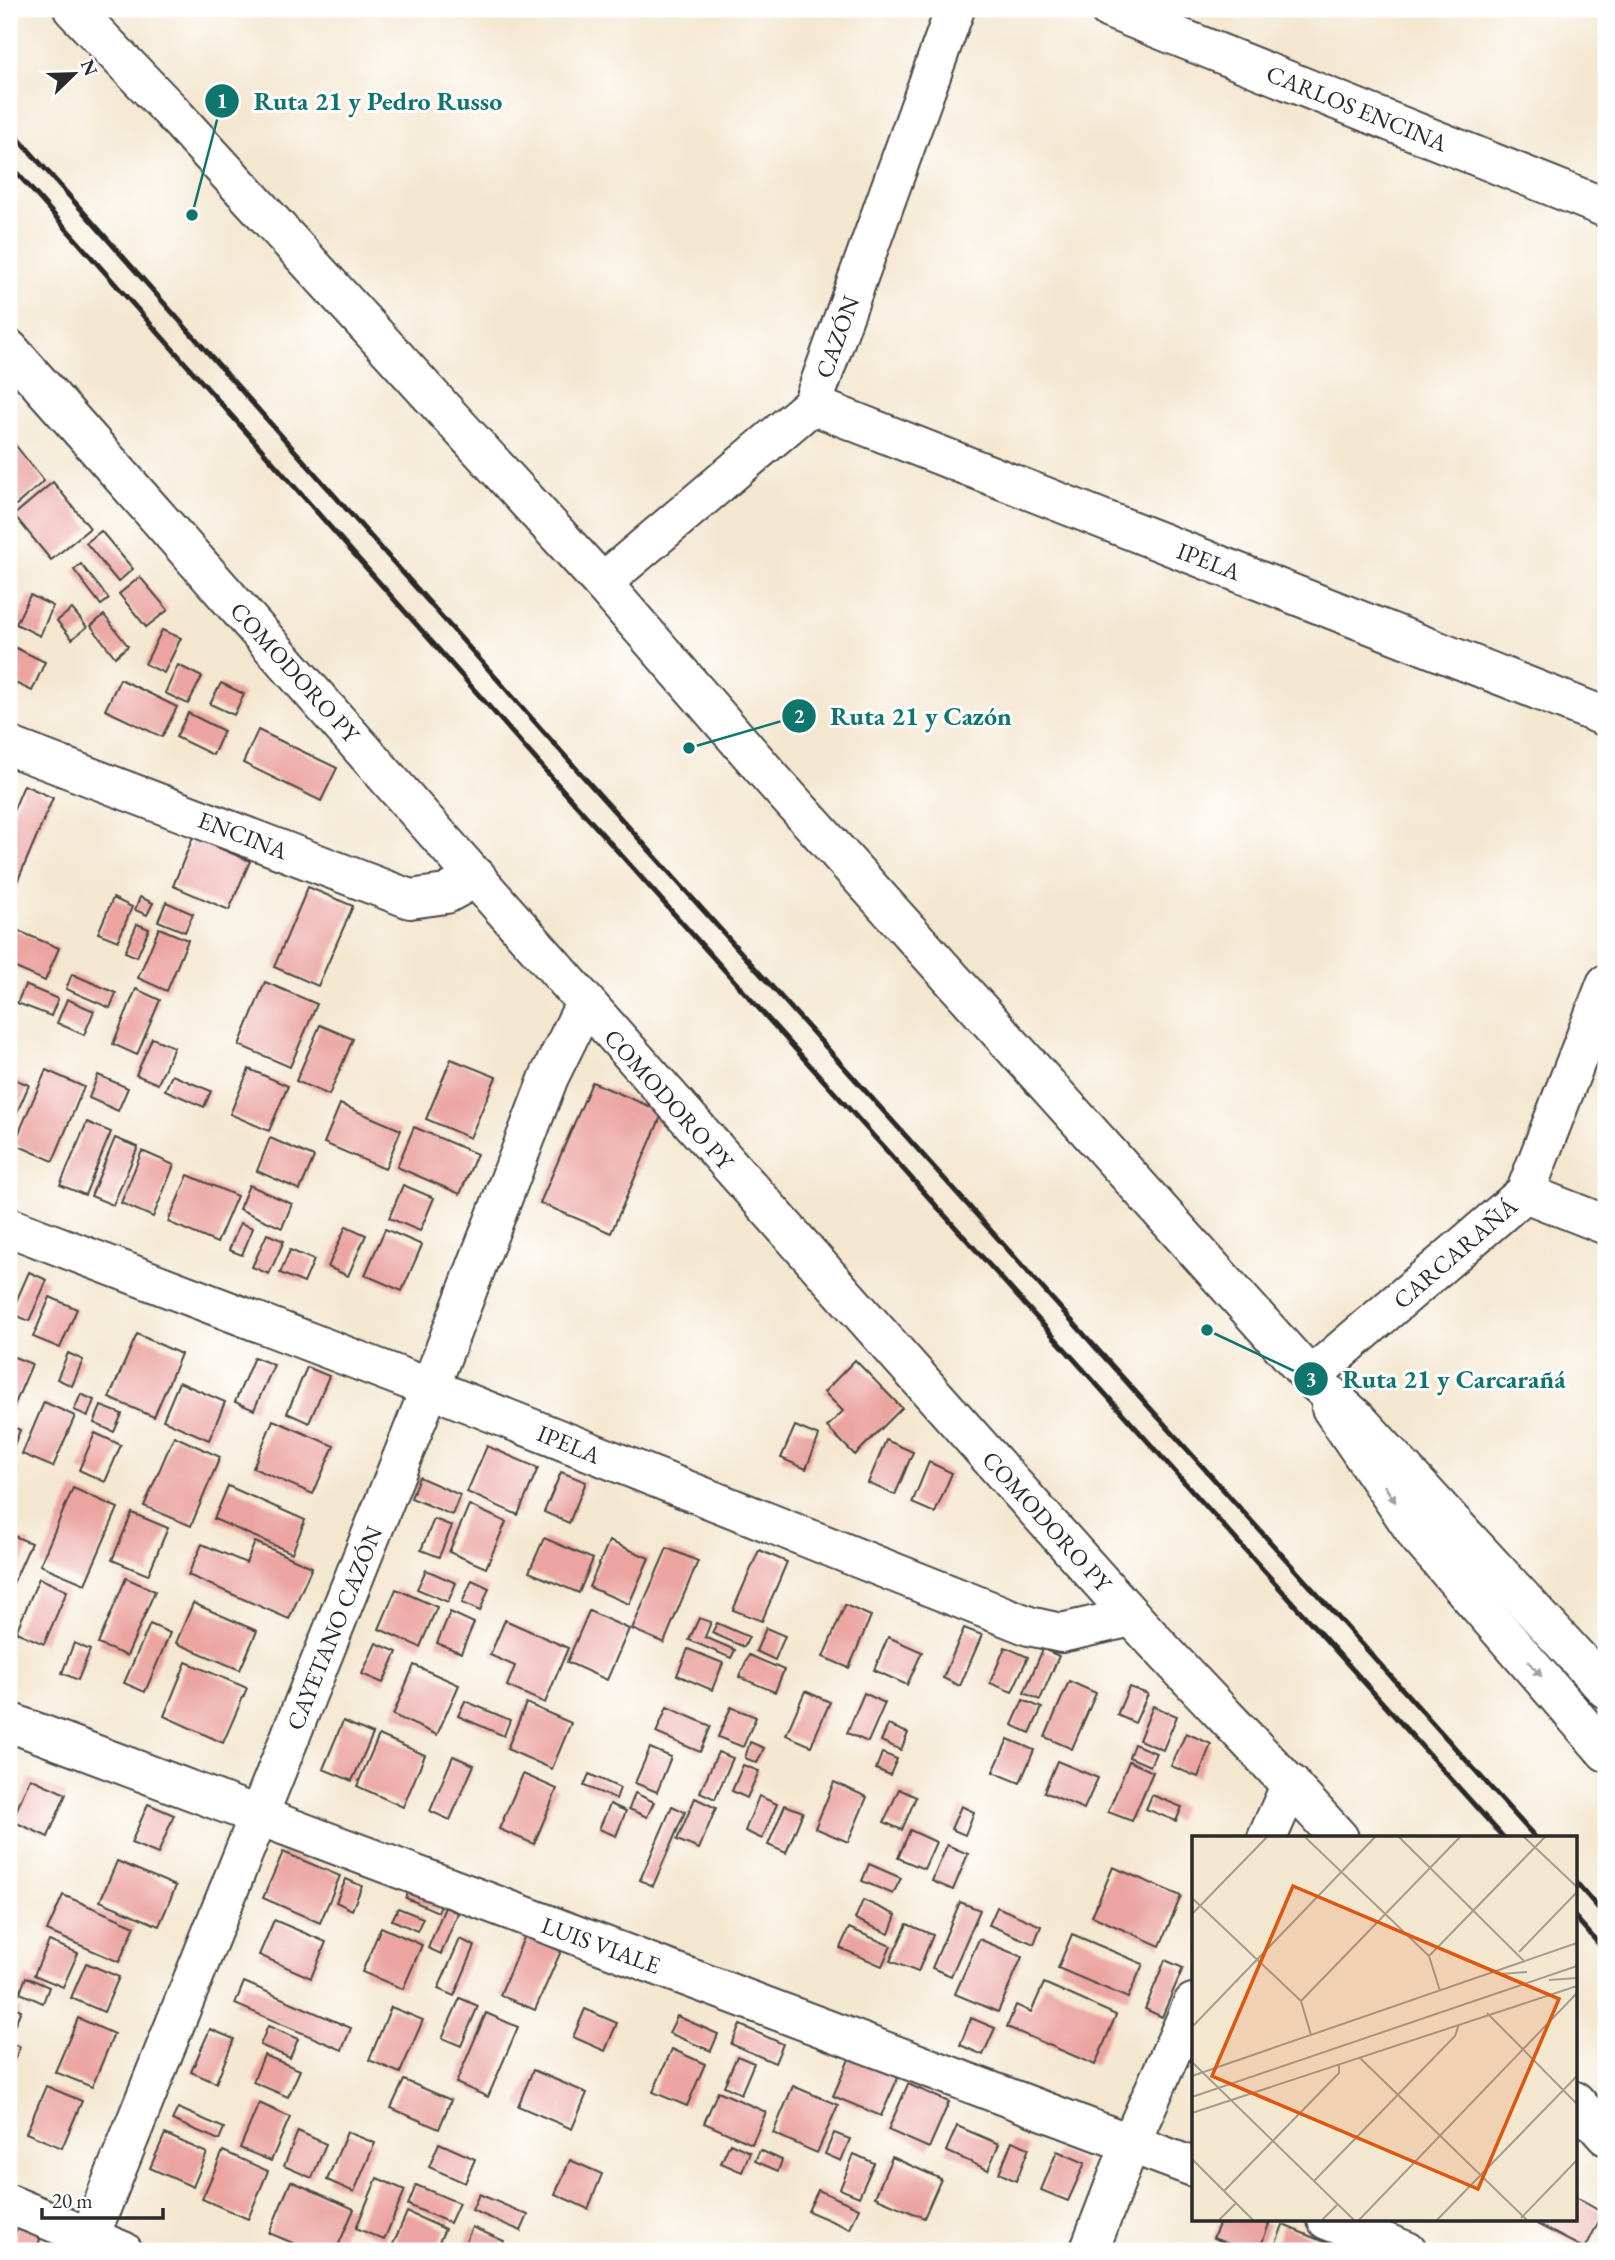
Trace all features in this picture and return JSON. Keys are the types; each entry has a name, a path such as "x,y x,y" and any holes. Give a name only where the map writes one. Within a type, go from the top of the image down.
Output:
{"street":[{"path":"73,9 170,110 602,583 772,779 1310,1377 1358,1420 1606,1689"},
{"name":"CAZÓN","path":"602,583 812,405 955,9"},
{"name":"CARLOS ENCINA","path":"1109,9 1606,208"},
{"name":"COMODORO PY","path":"9,349 477,877 585,1004 1132,1617 1337,1836"},
{"name":"IPELA","path":"812,405 1606,717"},
{"name":"ENCINA","path":"9,746 410,899 446,894 477,877"},
{"name":"CARCARAÑÁ","path":"1310,1377 1525,1193 1606,984"},
{"name":"CAYETANO CAZÓN","path":"99,2247 259,1817 430,1388 549,1077 585,1004"},
{"path":"1525,1193 1606,1226"},
{"name":"IPELA","path":"9,1227 430,1388 1029,1626 1061,1633 1132,1617"},
{"path":"1310,1377 1419,1536 1606,1752"},
{"name":"LUIS VIALE","path":"9,1722 1192,2167"},
{"path":"1268,1836 1291,1784"},
{"path":"1089,2251 1131,2142 1192,2005"},
{"path":"1576,2102 1606,2136"},
{"path":"9,2204 99,2247"},
{"path":"1332,2222 1407,2251"}],"building":[{"path":"9,437 44,481 9,511"},
{"path":"53,482 90,528 51,560 14,515"},
{"path":"101,531 133,569 118,582 86,543"},
{"path":"81,564 109,599 101,605 74,570"},
{"path":"140,577 168,610 146,627 119,594"},
{"path":"30,595 53,606 40,636 16,624"},
{"path":"72,609 87,627 72,639 57,621"},
{"path":"104,615 128,646 115,657 91,626"},
{"path":"162,630 181,638 164,673 145,664"},
{"path":"14,647 45,662 32,691 9,680 9,658"},
{"path":"178,665 202,677 188,704 165,693"},
{"path":"120,679 177,707 162,737 105,710"},
{"path":"221,683 244,694 234,715 210,704"},
{"path":"188,713 224,731 213,755 176,737"},
{"path":"258,730 337,768 321,801 243,763"},
{"path":"24,785 53,798 9,901 9,821"},
{"path":"193,837 250,861 229,910 173,886"},
{"path":"308,887 353,906 318,986 274,967"},
{"path":"140,897 153,903 147,915 135,910"},
{"path":"113,898 132,907 118,941 98,933"},
{"path":"166,902 193,914 185,932 158,921"},
{"path":"137,924 149,929 137,957 125,952"},
{"path":"9,927 59,948 45,981 9,965"},
{"path":"159,928 188,940 167,991 138,978"},
{"path":"72,974 116,993 110,1008 66,989"},
{"path":"265,982 317,1004 290,1067 239,1045"},
{"path":"25,985 58,999 51,1016 17,1003"},
{"path":"136,989 160,1000 137,1055 113,1044"},
{"path":"67,999 94,1011 84,1035 57,1023"},
{"path":"320,1025 353,1039 329,1095 296,1081"},
{"path":"152,1038 174,1047 158,1084 136,1075"},
{"path":"451,1059 496,1077 470,1138 426,1119"},
{"path":"249,1069 288,1086 269,1131 230,1114"},
{"path":"46,1070 84,1087 53,1161 14,1144"},
{"path":"98,1075 128,1088 118,1111 89,1098"},
{"path":"172,1075 211,1091 204,1107 165,1090"},
{"path":"9,1077 29,1085 9,1131"},
{"path":"592,1082 663,1112 611,1233 540,1203"},
{"path":"340,1104 401,1130 385,1169 324,1143"},
{"path":"87,1122 111,1132 85,1195 60,1185"},
{"path":"414,1127 477,1154 460,1194 397,1167"},
{"path":"115,1138 138,1147 113,1205 91,1196"},
{"path":"270,1138 314,1157 300,1190 257,1171"},
{"path":"142,1151 174,1165 153,1217 121,1203"},
{"path":"188,1175 237,1196 217,1243 168,1222"},
{"path":"249,1185 292,1204 282,1228 239,1209"},
{"path":"403,1185 434,1198 420,1231 389,1218"},
{"path":"240,1223 253,1228 242,1255 229,1250"},
{"path":"346,1226 366,1235 348,1276 328,1267"},
{"path":"385,1229 422,1245 402,1291 365,1275"},
{"path":"267,1234 284,1241 269,1274 252,1267"},
{"path":"290,1250 314,1260 304,1283 280,1273"},
{"path":"29,1272 47,1280 29,1321 11,1313"},
{"path":"50,1297 77,1309 60,1348 33,1337"},
{"path":"137,1334 181,1354 154,1417 109,1398"},
{"path":"68,1353 83,1360 72,1386 57,1379"},
{"path":"9,1355 32,1364 9,1418"},
{"path":"254,1357 274,1365 254,1410 235,1402"},
{"path":"855,1360 902,1408 855,1455 827,1427 843,1411 824,1392"},
{"path":"307,1367 329,1376 309,1423 287,1413"},
{"path":"179,1382 225,1402 209,1440 163,1420"},
{"path":"81,1394 94,1400 88,1416 74,1410"},
{"path":"44,1402 75,1416 53,1467 22,1454"},
{"path":"101,1406 122,1414 114,1432 94,1423"},
{"path":"273,1420 334,1446 313,1494 253,1468"},
{"path":"9,1425 20,1430 9,1458"},
{"path":"795,1426 819,1436 806,1469 781,1458"},
{"path":"95,1433 121,1445 105,1482 79,1470"},
{"path":"174,1436 220,1457 191,1526 144,1506"},
{"path":"886,1440 913,1452 895,1495 868,1483"},
{"path":"487,1446 538,1468 518,1515 467,1492"},
{"path":"929,1462 952,1473 935,1513 912,1503"},
{"path":"561,1472 586,1482 569,1523 544,1512"},
{"path":"419,1477 460,1495 452,1515 411,1498"},
{"path":"228,1486 305,1520 292,1553 214,1519"},
{"path":"73,1488 118,1508 85,1584 40,1565"},
{"path":"469,1505 506,1522 486,1568 449,1552"},
{"path":"132,1513 168,1528 148,1575 112,1560"},
{"path":"434,1519 452,1526 439,1557 421,1550"},
{"path":"9,1534 31,1543 12,1586 9,1584"},
{"path":"544,1538 593,1559 579,1593 529,1572"},
{"path":"609,1541 649,1558 629,1604 589,1587"},
{"path":"255,1542 312,1567 289,1619 188,1575 202,1544 246,1563"},
{"path":"667,1548 698,1561 664,1643 632,1629"},
{"path":"759,1550 787,1562 762,1621 733,1610"},
{"path":"426,1570 456,1583 448,1602 417,1589"},
{"path":"39,1578 67,1591 44,1644 16,1632"},
{"path":"126,1578 155,1591 127,1656 98,1644"},
{"path":"472,1580 489,1588 480,1611 462,1603"},
{"path":"396,1589 437,1607 420,1647 379,1629"},
{"path":"193,1603 257,1631 240,1670 176,1643"},
{"path":"845,1605 871,1616 849,1668 823,1657"},
{"path":"589,1611 629,1629 607,1680 567,1662"},
{"path":"450,1612 474,1623 461,1653 437,1643"},
{"path":"699,1618 711,1622 705,1637 735,1650 731,1658 689,1640"},
{"path":"505,1620 568,1648 545,1703 507,1686 515,1666 490,1655"},
{"path":"717,1623 749,1637 744,1647 712,1633"},
{"path":"150,1624 170,1633 145,1692 124,1683"},
{"path":"766,1628 785,1636 775,1660 756,1651"},
{"path":"964,1628 982,1635 960,1686 943,1678"},
{"path":"888,1637 922,1652 907,1685 874,1670"},
{"path":"74,1643 90,1650 78,1680 62,1673"},
{"path":"376,1643 397,1652 383,1683 362,1674"},
{"path":"1005,1647 1028,1657 1012,1692 990,1683"},
{"path":"688,1649 723,1663 712,1690 677,1675"},
{"path":"1043,1649 1059,1656 1040,1700 1024,1693"},
{"path":"749,1655 784,1670 775,1692 739,1677"},
{"path":"186,1662 247,1688 223,1743 164,1716"},
{"path":"414,1665 459,1685 437,1735 393,1715"},
{"path":"1069,1681 1096,1693 1072,1749 1045,1737"},
{"path":"1129,1687 1148,1694 1135,1723 1117,1715"},
{"path":"805,1691 830,1702 811,1746 786,1735"},
{"path":"864,1693 885,1703 868,1742 847,1733"},
{"path":"1023,1700 1042,1708 1030,1733 1012,1725"},
{"path":"465,1701 510,1720 504,1736 458,1716"},
{"path":"526,1703 571,1723 552,1769 507,1749"},
{"path":"1153,1706 1177,1716 1163,1750 1139,1740"},
{"path":"667,1707 711,1726 700,1752 656,1733"},
{"path":"731,1707 756,1717 743,1747 718,1737"},
{"path":"343,1721 373,1734 352,1781 323,1769"},
{"path":"888,1725 908,1733 901,1750 881,1741"},
{"path":"1186,1733 1211,1744 1198,1777 1171,1766"},
{"path":"379,1735 425,1755 403,1807 357,1786"},
{"path":"1008,1739 1034,1750 1020,1783 993,1772"},
{"path":"750,1742 764,1748 757,1763 745,1758"},
{"path":"1134,1744 1156,1753 1150,1766 1129,1757"},
{"path":"650,1748 671,1757 657,1792 635,1783"},
{"path":"718,1752 733,1758 715,1799 700,1792"},
{"path":"882,1753 897,1759 890,1775 876,1769"},
{"path":"453,1756 474,1765 450,1820 430,1811"},
{"path":"1057,1761 1098,1778 1084,1809 1044,1792"},
{"path":"1129,1761 1153,1772 1132,1821 1108,1812"},
{"path":"743,1765 759,1771 747,1798 732,1791"},
{"path":"523,1774 557,1789 534,1844 499,1829"},
{"path":"589,1774 620,1788 616,1799 584,1786"},
{"path":"30,1778 66,1794 48,1837 12,1821"},
{"path":"834,1782 867,1797 848,1842 815,1828"},
{"path":"899,1789 916,1797 902,1830 884,1822"},
{"path":"635,1793 654,1802 647,1817 629,1809"},
{"path":"1152,1795 1182,1807 1176,1821 1146,1809"},
{"path":"759,1796 777,1804 762,1839 745,1831"},
{"path":"695,1798 716,1808 699,1849 677,1840"},
{"path":"148,1804 174,1815 158,1854 131,1843"},
{"path":"610,1804 626,1811 616,1836 599,1829"},
{"path":"785,1805 803,1812 786,1853 768,1845"},
{"path":"672,1806 685,1812 653,1886 640,1880"},
{"path":"961,1806 974,1812 965,1835 951,1829"},
{"path":"910,1830 936,1842 924,1869 898,1858"},
{"path":"947,1845 968,1854 953,1890 932,1881"},
{"path":"283,1852 340,1876 320,1923 263,1898"},
{"path":"117,1861 176,1886 159,1926 100,1901"},
{"path":"869,1864 901,1878 893,1894 862,1881"},
{"path":"1113,1867 1181,1896 1160,1946 1092,1916"},
{"path":"346,1879 362,1886 352,1910 336,1902"},
{"path":"411,1886 443,1899 438,1912 406,1898"},
{"path":"63,1895 135,1926 119,1962 47,1931"},
{"path":"863,1900 896,1915 889,1934 855,1919"},
{"path":"960,1902 980,1910 951,1976 932,1968"},
{"path":"445,1907 458,1913 441,1954 428,1948"},
{"path":"997,1907 1041,1926 1034,1944 989,1925"},
{"path":"398,1908 423,1918 417,1931 392,1920"},
{"path":"274,1920 326,1942 311,1978 259,1955"},
{"path":"907,1924 933,1935 918,1972 890,1961"},
{"path":"381,1927 422,1945 403,1989 362,1972"},
{"path":"849,1928 891,1946 882,1966 840,1948"},
{"path":"1072,1934 1143,1964 1128,1998 1058,1968"},
{"path":"525,1935 561,1951 535,2010 500,1995"},
{"path":"460,1939 475,1946 454,1996 438,1989"},
{"path":"979,1939 1022,1957 998,2012 955,1994"},
{"path":"49,1941 78,1953 63,1987 34,1975"},
{"path":"1165,1960 1183,1968 1162,2017 1145,2009"},
{"path":"86,1963 119,1977 104,2012 71,1998"},
{"path":"26,1977 49,1987 43,2003 20,1993"},
{"path":"244,1982 351,2028 342,2050 235,2004"},
{"path":"1044,1983 1116,2015 1095,2065 1007,2027 1016,2005 1031,2012"},
{"path":"460,1998 478,2006 461,2046 442,2038"},
{"path":"9,2005 21,2010 12,2031 9,2029"},
{"path":"391,2007 423,2020 400,2073 369,2060"},
{"path":"585,2009 617,2023 605,2051 573,2037"},
{"path":"486,2013 518,2027 488,2097 456,2083"},
{"path":"677,2016 718,2034 711,2051 669,2033"},
{"path":"78,2018 114,2034 92,2087 55,2072"},
{"path":"971,2018 995,2028 983,2055 960,2045"},
{"path":"740,2025 783,2044 775,2063 731,2044"},
{"path":"268,2026 298,2039 290,2058 260,2045"},
{"path":"210,2029 234,2039 216,2083 191,2072"},
{"path":"9,2043 20,2047 13,2063 9,2061"},
{"path":"672,2049 705,2064 687,2106 653,2092"},
{"path":"853,2050 901,2071 881,2116 833,2096"},
{"path":"264,2055 300,2070 288,2097 253,2082"},
{"path":"737,2056 754,2063 741,2094 724,2086"},
{"path":"533,2070 587,2093 572,2129 518,2106"},
{"path":"404,2080 451,2100 439,2129 391,2108"},
{"path":"908,2084 949,2102 929,2148 888,2130"},
{"path":"46,2086 82,2101 62,2148 26,2133"},
{"path":"793,2086 838,2105 817,2153 773,2133"},
{"path":"718,2091 766,2112 752,2144 704,2123"},
{"path":"259,2103 290,2117 271,2161 240,2148"},
{"path":"178,2108 224,2128 219,2140 172,2120"},
{"path":"957,2126 999,2144 988,2170 946,2151"},
{"path":"298,2131 326,2144 312,2178 284,2166"},
{"path":"347,2132 375,2143 354,2192 327,2180"},
{"path":"834,2133 850,2139 841,2161 825,2154"},
{"path":"165,2134 207,2153 193,2187 150,2168"},
{"path":"1012,2141 1029,2148 1016,2181 999,2173"},
{"path":"439,2143 475,2159 465,2183 429,2167"},
{"path":"730,2143 750,2152 742,2172 721,2163"},
{"path":"760,2150 782,2160 778,2171 755,2161"},
{"path":"223,2151 268,2171 248,2219 202,2199"},
{"path":"1057,2151 1085,2163 1068,2201 1041,2190"},
{"path":"854,2154 874,2163 859,2197 840,2189"},
{"path":"892,2157 941,2179 924,2218 875,2197"},
{"path":"570,2160 602,2174 588,2209 555,2194"},
{"path":"377,2178 405,2190 384,2240 356,2228"},
{"path":"291,2181 354,2209 336,2251 312,2251 269,2233"},
{"path":"416,2185 459,2203 450,2223 408,2205"},
{"path":"818,2190 859,2208 850,2229 808,2211"},
{"path":"479,2194 528,2215 521,2231 472,2210"},
{"path":"1576,2198 1603,2213 1585,2249 1537,2224 1576,2222"},
{"path":"407,2212 445,2229 435,2251 390,2251"},
{"path":"19,2222 43,2233 35,2251 9,2251"},
{"path":"1220,2222 1269,2224 1259,2251 1247,2251 1213,2238"},
{"path":"1283,2225 1334,2246 1332,2251 1273,2251"},
{"path":"472,2227 504,2241 500,2251 462,2251"}],"railway":[{"path":"9,128 589,783 1534,1836"},
{"path":"9,164 569,797 1502,1836"},
{"path":"1576,1882 1606,1917"},
{"path":"1576,1918 1606,1952"}],"place":[{"name":"Ruta 21 y Pedro Russo","path":"192,215"},
{"name":"Ruta 21 y Cazón","path":"689,748"},
{"name":"Ruta 21 y Carcarañá","path":"1207,1330"}]}
